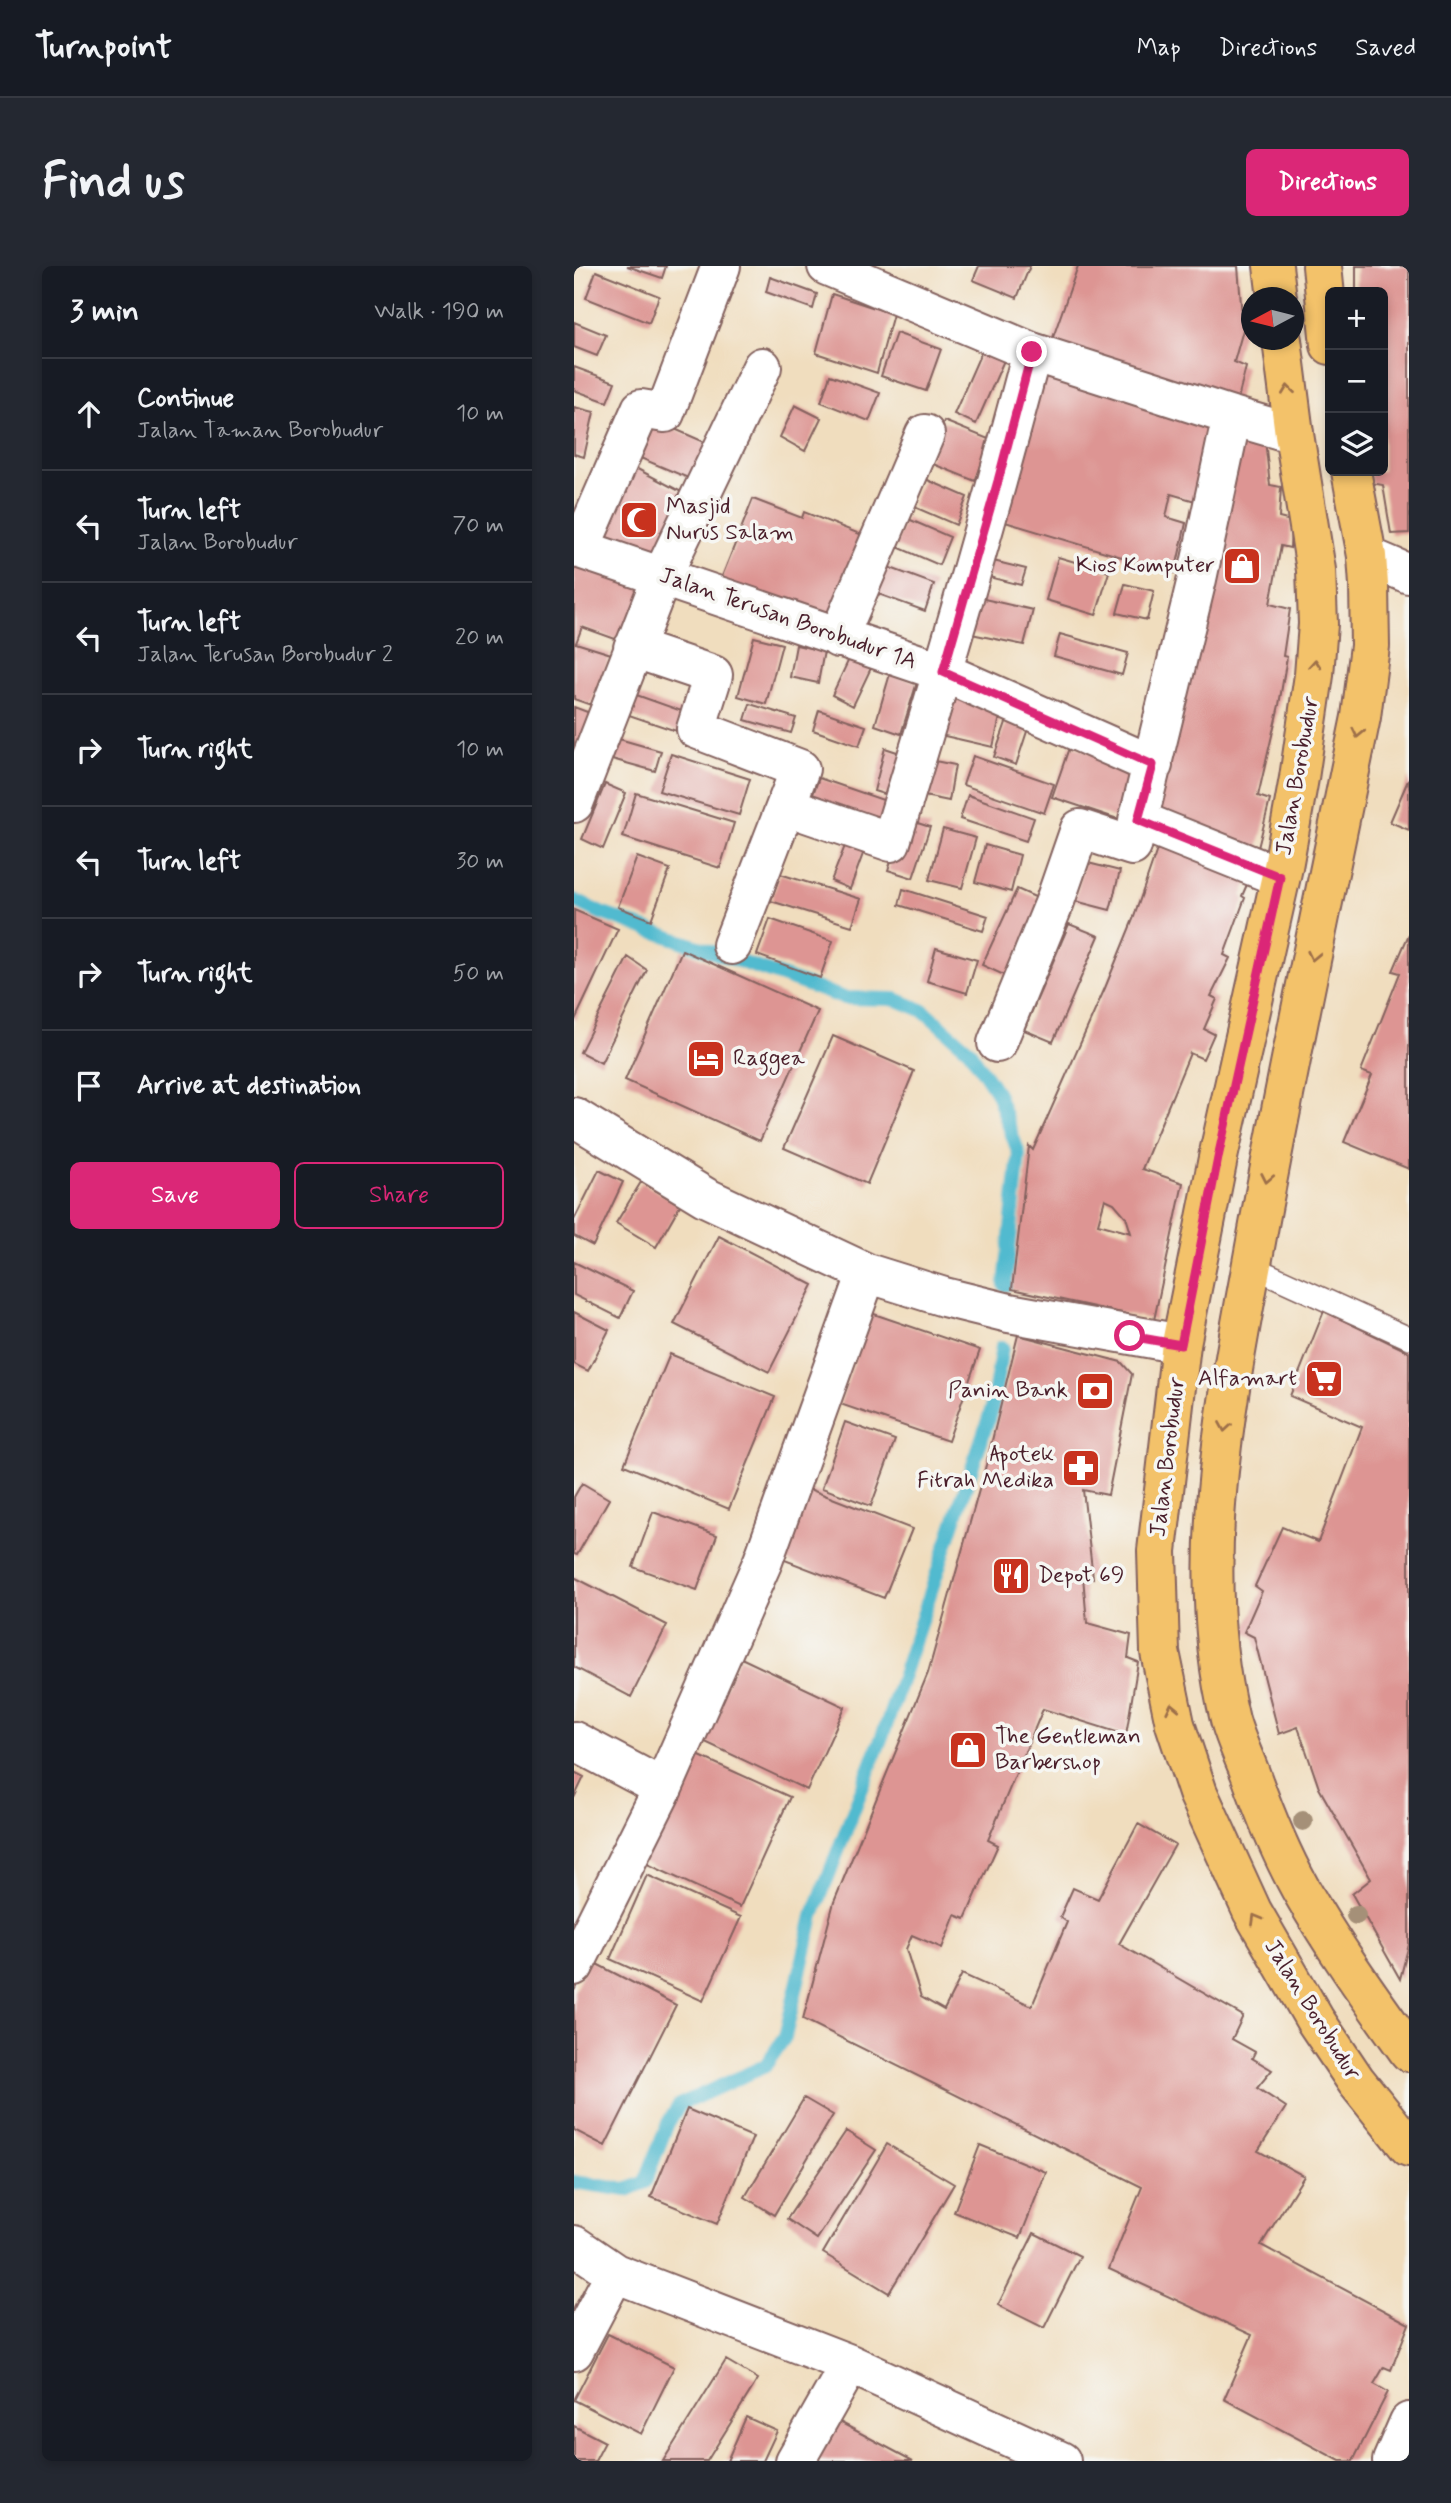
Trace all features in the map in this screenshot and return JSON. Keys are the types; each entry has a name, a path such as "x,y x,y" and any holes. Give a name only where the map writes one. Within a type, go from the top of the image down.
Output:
{"main road":[{"path":"1273,266 1276,287"},
{"path":"1322,266 1325,296"},
{"name":"Jalan Borobudur","path":"1283,350 1316,570 1318,624 1314,675 1299,778 1280,877 1219,1153 1181,1345 1157,1551 1160,1652 1175,1724 1198,1793 1252,1912 1335,2050 1356,2081 1409,2147"},
{"path":"1352,476 1367,556 1370,646 1361,717 1251,1266 1223,1442 1213,1550 1214,1607 1217,1657 1231,1723 1263,1809 1300,1888 1409,2052"}],"street":[{"path":"577,548 641,409 665,413 721,266"},
{"path":"827,266 1032,352 1294,434"},
{"path":"786,806 891,842 998,481 1032,352"},
{"path":"574,803 662,576 762,367"},
{"path":"997,1043 1055,904 1080,830 1132,846 1197,579 1232,416"},
{"path":"838,638 925,435"},
{"name":"Jalan Terusan Borobudur 1A","path":"577,548 943,672 1153,765"},
{"path":"1367,556 1409,574"},
{"path":"633,648 713,675 696,729 800,769 732,945"},
{"path":"1138,820 1280,877"},
{"path":"574,1117 705,1197 867,1273 944,1297 1009,1313 1181,1345"},
{"path":"574,1966 663,1788 763,1561 867,1273"},
{"path":"574,1741 663,1788"},
{"path":"574,2245 615,2273 850,2364 989,2446 1061,2461"},
{"path":"574,2351 615,2273"},
{"path":"795,2461 850,2364"},
{"path":"1392,2461 1409,2422"}],"lane":[{"path":"1251,1266 1409,1338"}],"building":[{"path":"627,266 666,266 662,278"},
{"path":"979,266 1030,266 1017,298 973,280"},
{"path":"1078,266 1238,266 1241,337 1234,362 1246,367 1236,407 1050,346"},
{"path":"1356,266 1409,266 1409,533 1391,534 1383,485 1371,483 1370,476 1388,476 1388,287 1356,287"},
{"path":"596,271 659,296 649,323 586,298"},
{"path":"770,277 817,294 813,309 766,292"},
{"path":"832,294 893,314 877,373 816,353"},
{"path":"574,322 606,335 597,356 574,347"},
{"path":"896,333 941,349 926,391 881,376"},
{"path":"983,348 1005,358 976,424 954,414"},
{"path":"574,367 615,382 607,402 574,390"},
{"path":"1034,367 1223,429 1209,505 1171,494 1166,517 1186,523 1175,573 992,518"},
{"path":"830,375 880,393 869,421 821,402"},
{"path":"795,405 821,418 805,451 780,437"},
{"path":"574,407 594,412 584,457 574,454"},
{"path":"654,420 709,444 693,480 638,457"},
{"path":"944,421 991,440 975,481 928,462"},
{"path":"1234,434 1265,440 1270,485 1281,487 1279,518 1291,521 1290,548 1281,546 1270,604 1290,609 1283,656 1287,657 1279,705 1258,796 1270,800 1255,860 1147,816"},
{"name":"Masjid Nurus Salam","path":"624,462 691,497 659,569 587,543"},
{"path":"923,478 967,497 956,525 912,506"},
{"path":"753,499 802,518 804,512 865,536 834,629 719,584"},
{"path":"906,518 950,537 939,565 895,546"},
{"path":"574,556 653,583 629,644 582,627 576,643 611,654 591,705 574,699"},
{"path":"1058,557 1109,572 1096,615 1046,600"},
{"path":"989,560 1026,569 1021,585 985,576"},
{"path":"877,563 934,584 925,611 867,590"},
{"path":"1125,584 1154,591 1147,620 1117,613"},
{"path":"971,596 1033,610 1024,645 962,632"},
{"path":"1060,634 1128,653 1122,675 1054,656"},
{"path":"754,637 782,644 766,704 738,696"},
{"path":"796,645 824,651 818,683 790,677"},
{"path":"850,657 871,668 853,706 832,695"},
{"path":"890,674 917,682 901,734 875,725"},
{"path":"946,690 1003,704 993,747 936,734"},
{"path":"628,692 693,715 685,734 620,712"},
{"path":"750,704 796,718 791,733 745,720"},
{"path":"574,707 598,716 574,789"},
{"path":"819,710 866,726 859,746 813,730"},
{"path":"1010,711 1031,719 1016,765 994,757"},
{"path":"619,739 661,751 655,771 612,759"},
{"path":"1070,745 1138,768 1121,820 1052,797"},
{"path":"885,748 903,754 893,797 874,791"},
{"path":"671,754 750,779 739,815 659,791"},
{"path":"973,756 1054,784 1044,813 963,785"},
{"path":"920,758 955,765 949,801 914,794"},
{"path":"819,778 889,802 879,829 809,805"},
{"path":"1409,778 1409,830 1390,822"},
{"path":"605,784 626,793 603,849 582,839"},
{"path":"636,793 734,823 720,868 623,837"},
{"path":"968,795 1034,818 1026,841 960,819"},
{"path":"905,819 930,827 913,878 888,870"},
{"path":"943,829 976,838 962,888 929,880"},
{"path":"1162,835 1252,873 1224,955 1230,958 1211,996 1217,999 1204,1029 1214,1034 1203,1059 1190,1053 1142,1169 1183,1183 1154,1320 1012,1289 1029,1146 1033,1150 1134,917","holes":["1105,1199 1114,1203 1126,1217 1131,1233 1098,1224"]},
{"path":"849,836 867,843 850,889 831,881"},
{"path":"985,845 1020,855 1011,892 975,882"},
{"path":"637,857 670,869 651,920 618,907"},
{"path":"1084,862 1120,871 1110,910 1075,901"},
{"path":"780,874 861,899 852,926 771,901"},
{"path":"903,889 988,916 983,931 899,905"},
{"path":"1017,889 1044,901 1008,977 982,965"},
{"path":"574,910 618,929 574,1022"},
{"path":"770,919 833,941 820,978 757,955"},
{"path":"1069,924 1099,936 1053,1042 1024,1030"},
{"path":"1409,934 1409,1169 1344,1142 1372,1075 1361,1071 1400,973 1393,971"},
{"path":"936,948 977,960 967,993 927,981"},
{"path":"682,950 818,1011 760,1141 625,1080"},
{"path":"628,957 647,970 601,1063 580,1052"},
{"path":"833,1036 914,1071 867,1184 784,1148"},
{"path":"599,1170 623,1182 593,1246 574,1236 574,1220"},
{"path":"641,1182 680,1205 656,1247 616,1223"},
{"path":"719,1236 813,1285 769,1372 674,1324"},
{"path":"574,1262 633,1291 620,1318 574,1295"},
{"path":"1324,1311 1409,1352 1409,1944 1400,1979 1352,1894 1371,1879 1319,1788 1298,1727 1279,1734 1254,1637 1244,1632 1262,1591 1255,1586 1282,1527 1318,1542 1362,1427 1290,1396"},
{"path":"574,1312 609,1330 588,1371 574,1364"},
{"path":"871,1313 980,1350 948,1441 840,1404"},
{"path":"1018,1335 1121,1362 1132,1374 1108,1495 1083,1490 1093,1578 1083,1576 1087,1623 1131,1635 1128,1658 1138,1662 1126,1735 1043,1709 988,1840 998,1845 965,1919 955,1915 942,1948 912,1935 906,1949 921,1997 944,2010 962,1974 1032,2006 1067,1922 1060,1917 1073,1888 1098,1899 1138,1824 1175,1845 1119,1944 1243,2016 1232,2039 1255,2052 1252,2058 1272,2070 1257,2088 1286,2107 1258,2151 1304,2176 1261,2245 1409,2324 1391,2370 1384,2367 1374,2384 1388,2392 1353,2461 1340,2461 1224,2399 1252,2335 1109,2269 1142,2187 803,2019 834,1902 928,1673 986,1465"},
{"path":"670,1354 775,1397 729,1509 624,1465"},
{"path":"845,1422 895,1440 871,1506 822,1488"},
{"path":"582,1483 609,1499 577,1555 574,1554 574,1497"},
{"path":"809,1489 912,1529 884,1598 782,1559"},
{"path":"653,1512 717,1535 697,1590 633,1567"},
{"path":"574,1577 667,1625 631,1697 574,1667"},
{"path":"739,1657 845,1707 807,1790 701,1740"},
{"path":"693,1753 790,1797 740,1907 643,1862"},
{"path":"574,1772 584,1777 574,1798"},
{"path":"647,1875 741,1917 703,2001 610,1959"},
{"path":"589,1960 676,2005 605,2146 574,2130 574,1991"},
{"path":"804,2098 833,2115 774,2215 745,2197"},
{"path":"687,2109 753,2137 717,2224 651,2197"},
{"path":"846,2131 876,2150 817,2239 787,2219"},
{"path":"887,2144 954,2184 889,2293 823,2253"},
{"path":"980,2145 1046,2172 1020,2238 954,2212"},
{"path":"1034,2233 1080,2256 1044,2328 998,2305"},
{"path":"608,2334 674,2367 641,2434 574,2400"},
{"path":"726,2360 758,2379 707,2461 663,2461"},
{"path":"746,2417 777,2431 763,2461 727,2461"},
{"path":"832,2418 913,2461 809,2461"},
{"path":"574,2426 605,2442 595,2461 574,2461"}],"waterway":[{"path":"574,900 601,913 844,998 895,999 924,1011 969,1050 997,1093 1019,1154 1005,1285"},
{"path":"574,2182 627,2190 645,2182 668,2123 679,2105 765,2066 785,2037 813,1916 886,1726 992,1408 1002,1347"}],"place":[{"name":"Masjid Nurus Salam","path":"639,520"},
{"name":"Kios Komputer","path":"1242,566"},
{"name":"Raggea","path":"706,1059"},
{"name":"Alfamart","path":"1324,1379"},
{"name":"Panin Bank","path":"1095,1391"},
{"name":"Apotek Fitrah Medika","path":"1081,1468"},
{"name":"Depot 69","path":"1011,1576"},
{"name":"The Gentleman Barbershop","path":"968,1750"}],"route":[{"path":"1032,352 943,672 1153,765 1138,820 1280,877 1219,1153 1181,1345 1130,1336"}]}
